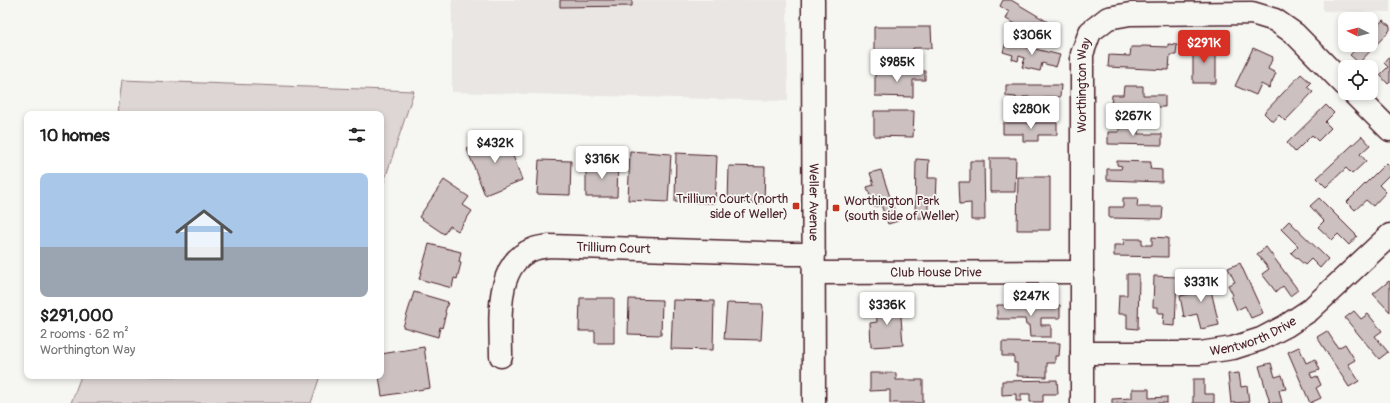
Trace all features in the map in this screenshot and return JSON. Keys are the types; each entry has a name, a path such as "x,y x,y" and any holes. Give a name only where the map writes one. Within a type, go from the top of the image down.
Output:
{"street":[{"name":"Weller Avenue","path":"813,0 814,403"},
{"name":"Worthington Way","path":"1082,403 1082,54 1090,32 1108,18 1130,14 1252,14 1275,20 1295,34 1338,78"},
{"path":"1360,100 1390,130"},
{"name":"Wentworth Drive","path":"1082,353 1200,353 1233,348 1261,339 1286,326 1310,310 1390,235"},
{"name":"Trillium Court","path":"501,356 501,298 507,274 518,259 533,249 549,246 789,254 814,263"},
{"name":"Club House Drive","path":"814,263 1082,272"}],"shaded area":[{"path":"452,0 787,0 788,101 452,92"},
{"path":"1323,0 1390,0 1390,12 1323,11"},
{"path":"122,80 414,91 384,182 384,111 118,111"},
{"path":"80,379 319,379 311,403 71,403"}],"building":[{"path":"560,0 632,0 632,6 560,7"},
{"path":"1003,0 1011,0 1048,22 1040,36 1038,45 1022,41 1025,29 1006,19 1009,12 1000,6"},
{"path":"1383,20 1390,26 1390,30 1378,43 1378,25"},
{"path":"874,27 931,27 932,48 913,48 913,61 874,61"},
{"path":"1006,42 1060,55 1056,67 1042,63 1040,71 1022,67 1025,58 1019,56 1018,61 1012,59 1013,55 1003,52"},
{"path":"1168,44 1177,45 1176,55 1170,55 1169,70 1108,67 1109,55 1130,56 1131,47 1168,47"},
{"path":"1193,44 1216,44 1216,83 1193,83"},
{"path":"1253,48 1273,57 1268,69 1276,73 1269,88 1261,84 1256,95 1235,86"},
{"path":"1353,52 1369,52 1362,60 1356,60 1350,55"},
{"path":"1390,56 1390,82 1388,84 1380,75 1388,67 1384,63"},
{"path":"875,71 925,71 925,80 913,80 913,97 875,96"},
{"path":"1301,74 1311,83 1307,87 1313,92 1285,121 1279,115 1273,122 1264,113"},
{"path":"1006,85 1061,85 1060,97 1045,97 1045,104 1030,104 1031,97 1023,97 1023,103 1016,103 1016,97 1006,96"},
{"path":"1124,86 1143,86 1143,95 1165,95 1165,107 1111,107 1112,95 1123,95"},
{"path":"1326,105 1334,113 1325,122 1331,128 1318,141 1312,135 1295,152 1287,143"},
{"path":"874,111 914,111 913,137 874,136"},
{"path":"1003,123 1057,123 1057,135 1038,135 1038,141 1023,141 1023,134 1003,134"},
{"path":"1119,124 1138,124 1138,134 1162,134 1162,145 1108,144 1108,132 1119,132"},
{"path":"505,134 522,180 485,195 467,149"},
{"path":"1362,136 1370,145 1360,154 1366,161 1352,174 1346,168 1326,187 1317,178"},
{"path":"630,151 671,154 668,202 628,200"},
{"path":"676,153 717,155 715,203 675,202"},
{"path":"990,158 1016,158 1015,192 990,192"},
{"path":"916,159 929,160 928,178 937,178 936,203 928,203 928,218 915,218"},
{"path":"539,160 571,161 570,195 537,194"},
{"path":"970,161 984,161 985,220 971,220 971,203 960,204 959,182 970,182"},
{"path":"1117,161 1151,162 1150,169 1162,170 1162,182 1107,180 1107,169 1121,169 1122,166 1117,165"},
{"path":"586,162 618,163 617,197 586,197"},
{"path":"1386,163 1390,168 1390,174 1379,185 1386,192 1373,206 1366,200 1355,210 1347,202"},
{"path":"729,166 765,167 764,203 728,202"},
{"path":"881,170 898,221 888,224 881,205 874,207 867,187 874,185 870,173"},
{"path":"1018,177 1050,177 1050,230 1017,230"},
{"path":"444,180 469,197 463,205 472,211 458,231 450,226 444,234 419,217"},
{"path":"1123,198 1138,198 1137,207 1163,207 1162,219 1109,218 1109,207 1123,207"},
{"path":"1319,198 1357,236 1349,245 1338,234 1332,240 1318,227 1324,221 1310,206"},
{"path":"1289,221 1328,259 1320,268 1311,259 1305,265 1291,253 1298,246 1281,229"},
{"path":"1152,237 1168,238 1168,257 1114,256 1114,245 1123,245 1124,239 1142,239 1142,245 1152,245"},
{"path":"429,244 461,252 459,262 461,263 457,279 454,278 452,288 419,279"},
{"path":"1266,247 1298,290 1290,296 1283,286 1276,292 1262,274 1269,269 1257,254"},
{"path":"1240,263 1263,313 1251,318 1245,306 1237,310 1231,296 1233,295 1228,285 1235,282 1228,268"},
{"path":"1207,273 1219,325 1201,329 1197,314 1184,317 1180,296 1195,293 1193,283 1196,283 1195,276"},
{"path":"1127,274 1139,274 1138,329 1127,328 1127,314 1118,314 1119,295 1127,295"},
{"path":"1154,276 1177,277 1175,326 1163,325 1164,313 1158,313 1158,307 1153,307"},
{"path":"1389,281 1390,282 1390,312 1373,294"},
{"path":"414,292 448,302 442,328 440,327 438,337 403,327"},
{"path":"580,298 614,298 614,343 595,343 595,331 579,331"},
{"path":"629,299 662,300 661,335 628,334"},
{"path":"673,300 714,301 713,350 671,349"},
{"path":"727,303 762,304 761,340 724,339"},
{"path":"900,303 903,345 871,347 870,323 877,322 876,304"},
{"path":"997,305 1060,305 1060,318 1041,318 1041,325 1051,325 1051,337 1030,337 1029,325 1026,325 1025,319 997,319"},
{"path":"1354,311 1361,319 1368,314 1382,331 1375,336 1388,352 1379,359 1345,318"},
{"path":"1327,331 1338,348 1345,344 1355,360 1348,364 1359,381 1349,387 1317,337"},
{"path":"1002,342 1060,343 1059,356 1055,356 1055,363 1047,363 1047,377 1017,376 1017,363 1014,363 1014,356 1002,356"},
{"path":"424,347 430,388 382,396 379,379 384,379 384,354"},
{"path":"1299,347 1306,363 1315,359 1320,370 1310,373 1312,378 1317,376 1321,385 1316,388 1321,398 1310,403 1288,352"},
{"path":"1271,363 1275,377 1282,375 1286,389 1279,390 1282,403 1270,403 1259,366"},
{"path":"870,373 896,373 896,380 923,380 923,403 890,403 890,390 870,391"},
{"path":"1239,373 1241,387 1247,386 1249,402 1231,403 1228,374"},
{"path":"1193,379 1204,379 1204,394 1214,394 1214,403 1193,403"},
{"path":"1057,380 1058,394 1043,394 1043,402 1030,402 1030,394 1021,394 1021,401 1016,401 1016,394 1002,395 1002,381"},
{"path":"1132,389 1149,389 1149,398 1167,397 1167,403 1112,403 1112,399 1132,398"}],"place":[{"name":"Trillium Court (north side of Weller)","path":"796,206"},
{"name":"Worthington Park (south side of Weller)","path":"836,208"}]}
